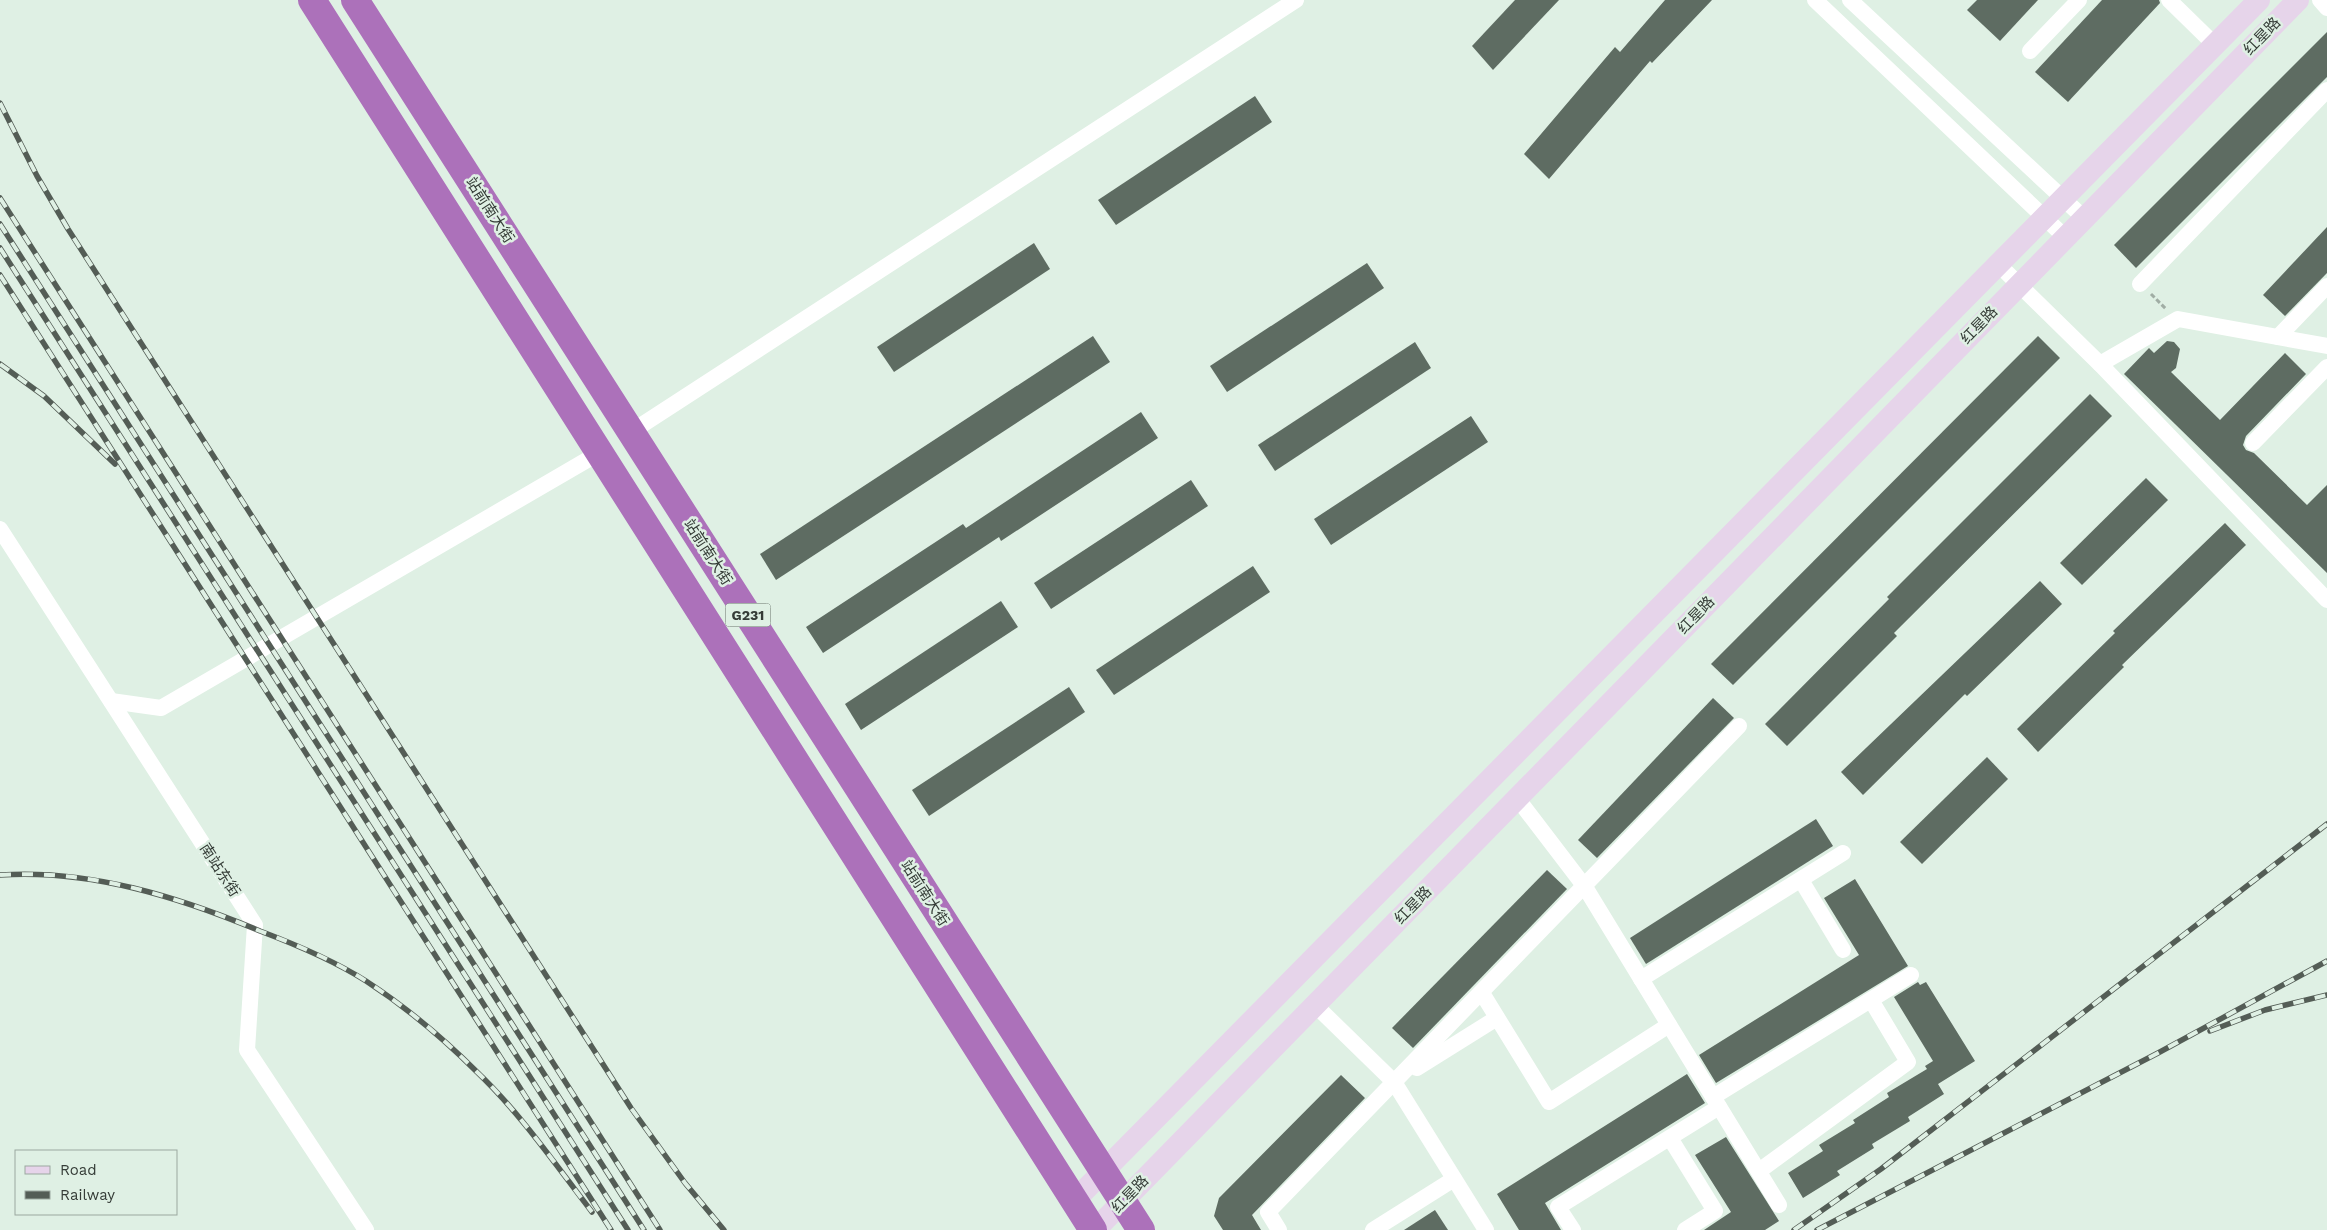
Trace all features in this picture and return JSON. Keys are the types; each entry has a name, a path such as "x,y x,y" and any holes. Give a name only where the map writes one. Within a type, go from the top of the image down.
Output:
{"highway":[{"name":"G231","path":"312,0 1094,1230"},
{"name":"站前南大街","path":"355,0 1141,1230"}],"street":[{"path":"631,432 1296,0"},
{"path":"1815,0 2065,237"},
{"path":"1850,0 2084,218"},
{"path":"2030,51 2079,0"},
{"path":"2169,0 2215,45"},
{"name":"红星路","path":"1074,1201 2064,200 2259,0"},
{"name":"红星路","path":"1094,1230 2298,0"},
{"path":"2320,0 2327,8"},
{"path":"2140,284 2327,90"},
{"path":"1999,265 2100,364 2327,600"},
{"path":"2278,337 2327,286"},
{"path":"2100,364 2178,319 2327,346"},
{"path":"2253,443 2327,367"},
{"path":"110,701 161,708 599,453"},
{"name":"南站东街","path":"0,529 255,924 246,1050 366,1230"},
{"path":"1279,1230 1268,1212 1739,726"},
{"path":"1517,798 1585,887 1779,1205"},
{"path":"1641,979 1843,853"},
{"path":"1800,880 1844,950"},
{"path":"1573,1230 1558,1207 1670,1138 1716,1102 1911,975"},
{"path":"1482,993 1549,1102 1669,1025"},
{"path":"1759,1171 1908,1062 1871,1000"},
{"path":"1315,1005 1394,1082 1485,1230"},
{"path":"1394,1082 1497,1018"},
{"path":"1670,1138 1715,1211 1685,1230"},
{"path":"1373,1230 1454,1179"}],"path":[{"path":"2140,284 2178,319"}],"building":[{"path":"1515,0 1559,0 1493,70 1472,46"},
{"path":"1665,0 1712,0 1652,63 1650,61 1549,179 1524,154 1615,47 1620,52"},
{"path":"1977,0 2038,0 2000,41 1967,10"},
{"path":"2102,0 2159,0 2160,3 2068,102 2035,72"},
{"path":"2327,32 2327,77 2136,268 2114,245"},
{"path":"1255,96 1272,122 1116,225 1098,200"},
{"path":"2327,227 2327,273 2285,316 2263,295"},
{"path":"1034,243 1050,269 894,372 877,347"},
{"path":"1367,263 1384,288 1227,392 1210,366"},
{"path":"1093,336 1110,362 776,580 760,554"},
{"path":"2038,336 2060,358 1733,685 1711,664"},
{"path":"2167,341 2174,342 2180,349 2176,368 2171,372 2220,420 2285,353 2306,374 2246,436 2243,445 2246,450 2254,453 2307,505 2327,485 2327,573 2124,374 2149,348 2154,353"},
{"path":"1415,342 1431,368 1275,471 1258,445"},
{"path":"2090,394 2112,416 1894,633 1897,636 1787,746 1765,724 1889,599 1887,597"},
{"path":"1141,412 1158,438 1001,541 999,537 823,653 806,627 963,524 966,528"},
{"path":"1471,416 1488,442 1331,545 1314,519"},
{"path":"2146,478 2168,500 2082,585 2060,563"},
{"path":"1191,480 1208,506 1051,609 1034,583"},
{"path":"2225,523 2246,545 2122,665 2124,667 2038,752 2017,729 2115,633 2113,631"},
{"path":"1253,566 1270,592 1114,695 1096,670"},
{"path":"2040,581 2062,604 1967,696 1965,694 1863,795 1841,772"},
{"path":"1001,601 1018,627 861,730 845,704"},
{"path":"1069,687 1085,712 929,816 912,790"},
{"path":"1713,698 1734,718 1597,858 1578,840"},
{"path":"1987,757 2008,779 1922,864 1900,842"},
{"path":"1816,819 1833,846 1646,964 1630,938"},
{"path":"1547,870 1567,889 1413,1048 1392,1028"},
{"path":"1855,879 1908,966 1716,1083 1699,1055 1859,955 1824,898"},
{"path":"1918,982 1920,985 1926,982 1975,1061 1938,1084 1944,1094 1908,1117 1910,1121 1872,1144 1874,1148 1837,1171 1840,1175 1803,1198 1788,1173 1823,1151 1819,1145 1855,1123 1853,1120 1889,1097 1887,1093 1927,1069 1925,1066 1933,1061 1894,997"},
{"path":"1687,1074 1705,1103 1545,1203 1561,1230 1519,1230 1497,1194"},
{"path":"1341,1075 1365,1098 1252,1215 1261,1230 1223,1230 1214,1216 1219,1198"},
{"path":"1726,1137 1779,1221 1765,1230 1704,1230 1731,1212 1695,1155"},
{"path":"1435,1210 1448,1230 1404,1230"}],"railway":[{"path":"0,103 37,176 68,229 631,1108 685,1183 724,1230"},
{"path":"0,198 660,1230"},
{"path":"0,224 644,1230"},
{"path":"0,248 628,1230"},
{"path":"0,275 611,1230"},
{"path":"0,364 44,396 115,464"},
{"path":"1794,1230 1881,1169 2327,824"},
{"path":"0,875 34,874 67,876 100,881 166,897 198,907 288,942 353,973 410,1012 477,1072 523,1122 592,1212"},
{"path":"1817,1230 2158,1053 2327,961"},
{"path":"2210,1031 2265,1010 2327,995"}]}
